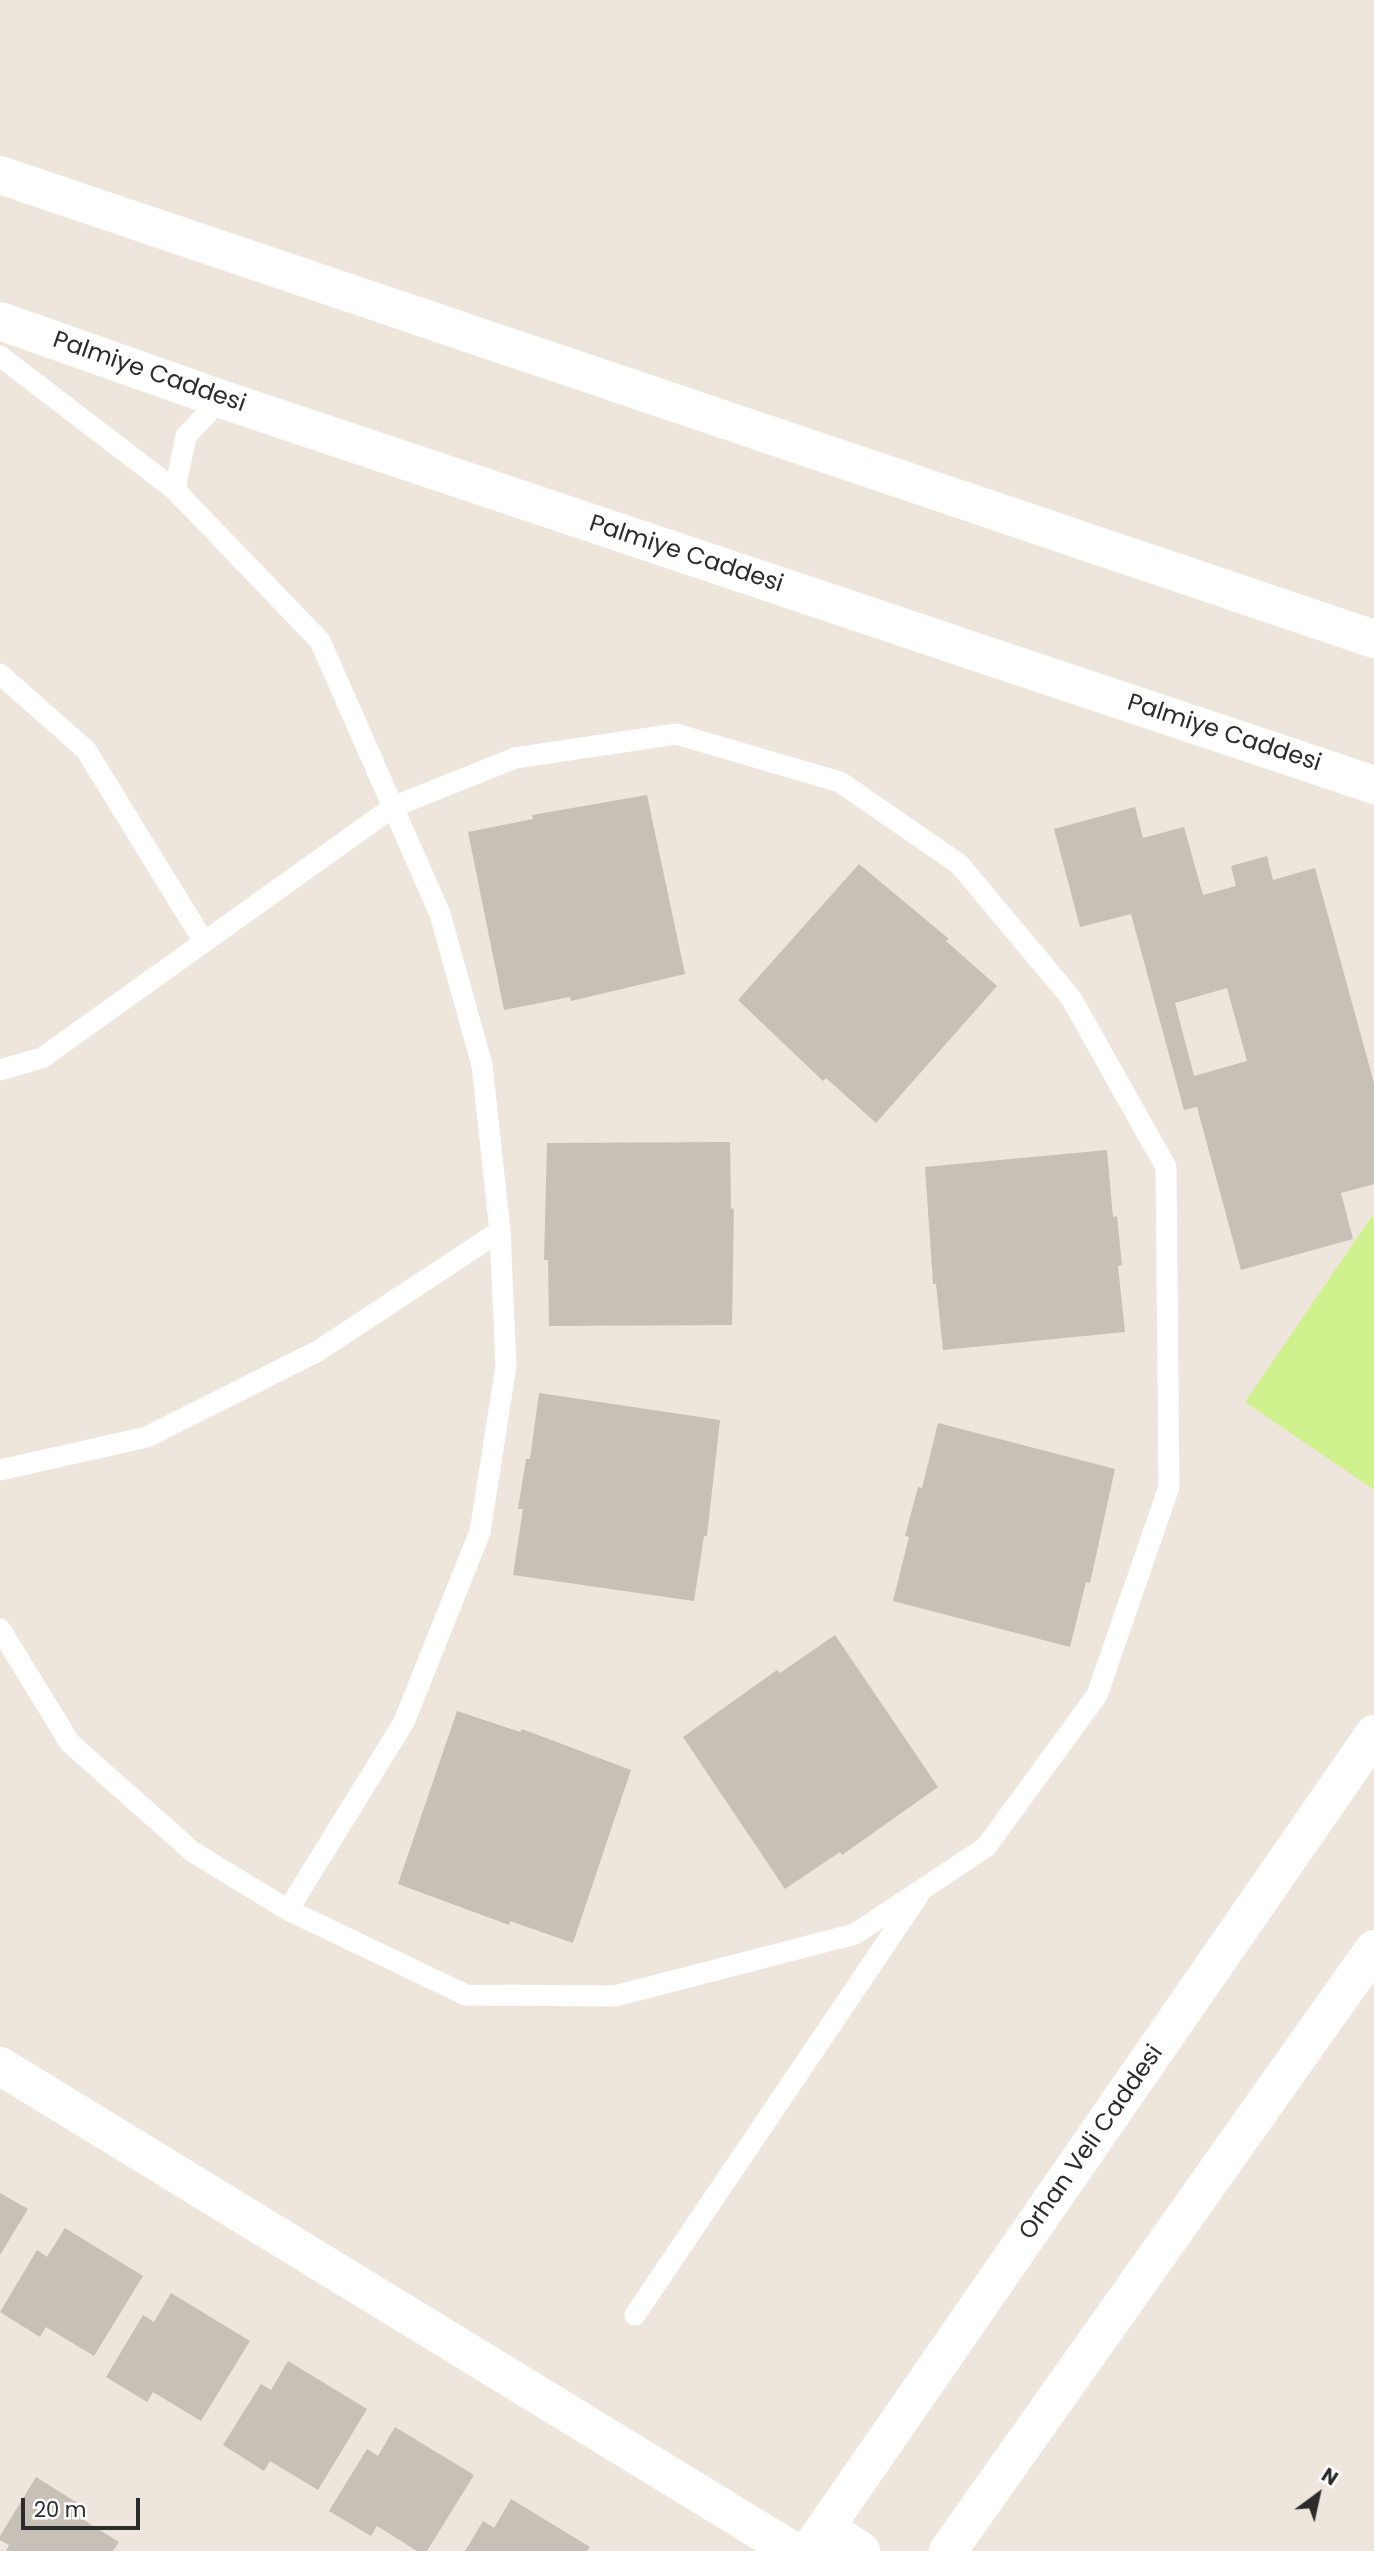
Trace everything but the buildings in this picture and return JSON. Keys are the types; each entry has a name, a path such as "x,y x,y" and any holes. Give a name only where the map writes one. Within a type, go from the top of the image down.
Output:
{"street":[{"path":"0,175 1374,639"},
{"name":"Palmiye Caddesi","path":"0,321 221,399 1374,785"},
{"name":"Orhan Veli Caddesi","path":"818,2539 1374,1734"},
{"path":"947,2551 1374,1949"},
{"path":"0,2066 793,2551"},
{"path":"818,2539 861,2551"}],"lane":[{"path":"0,356 175,490 320,641 440,914 482,1065 500,1231 506,1366 480,1532 404,1722 288,1910"},
{"path":"175,490 186,436 221,399"},
{"path":"0,674 86,750 204,942"},
{"path":"0,1070 42,1058 393,807 515,758 676,734 840,782 959,864 968,874 1071,998 1166,1167 1169,1487 1097,1695 986,1847 855,1934 615,1996 466,1995 288,1910 193,1852 69,1743 0,1629"},
{"path":"0,1470 147,1437 318,1351 500,1231"},
{"path":"635,2315 923,1889"}],"green space":[{"path":"1372,1216 1374,1218 1374,1490 1245,1402"}]}
